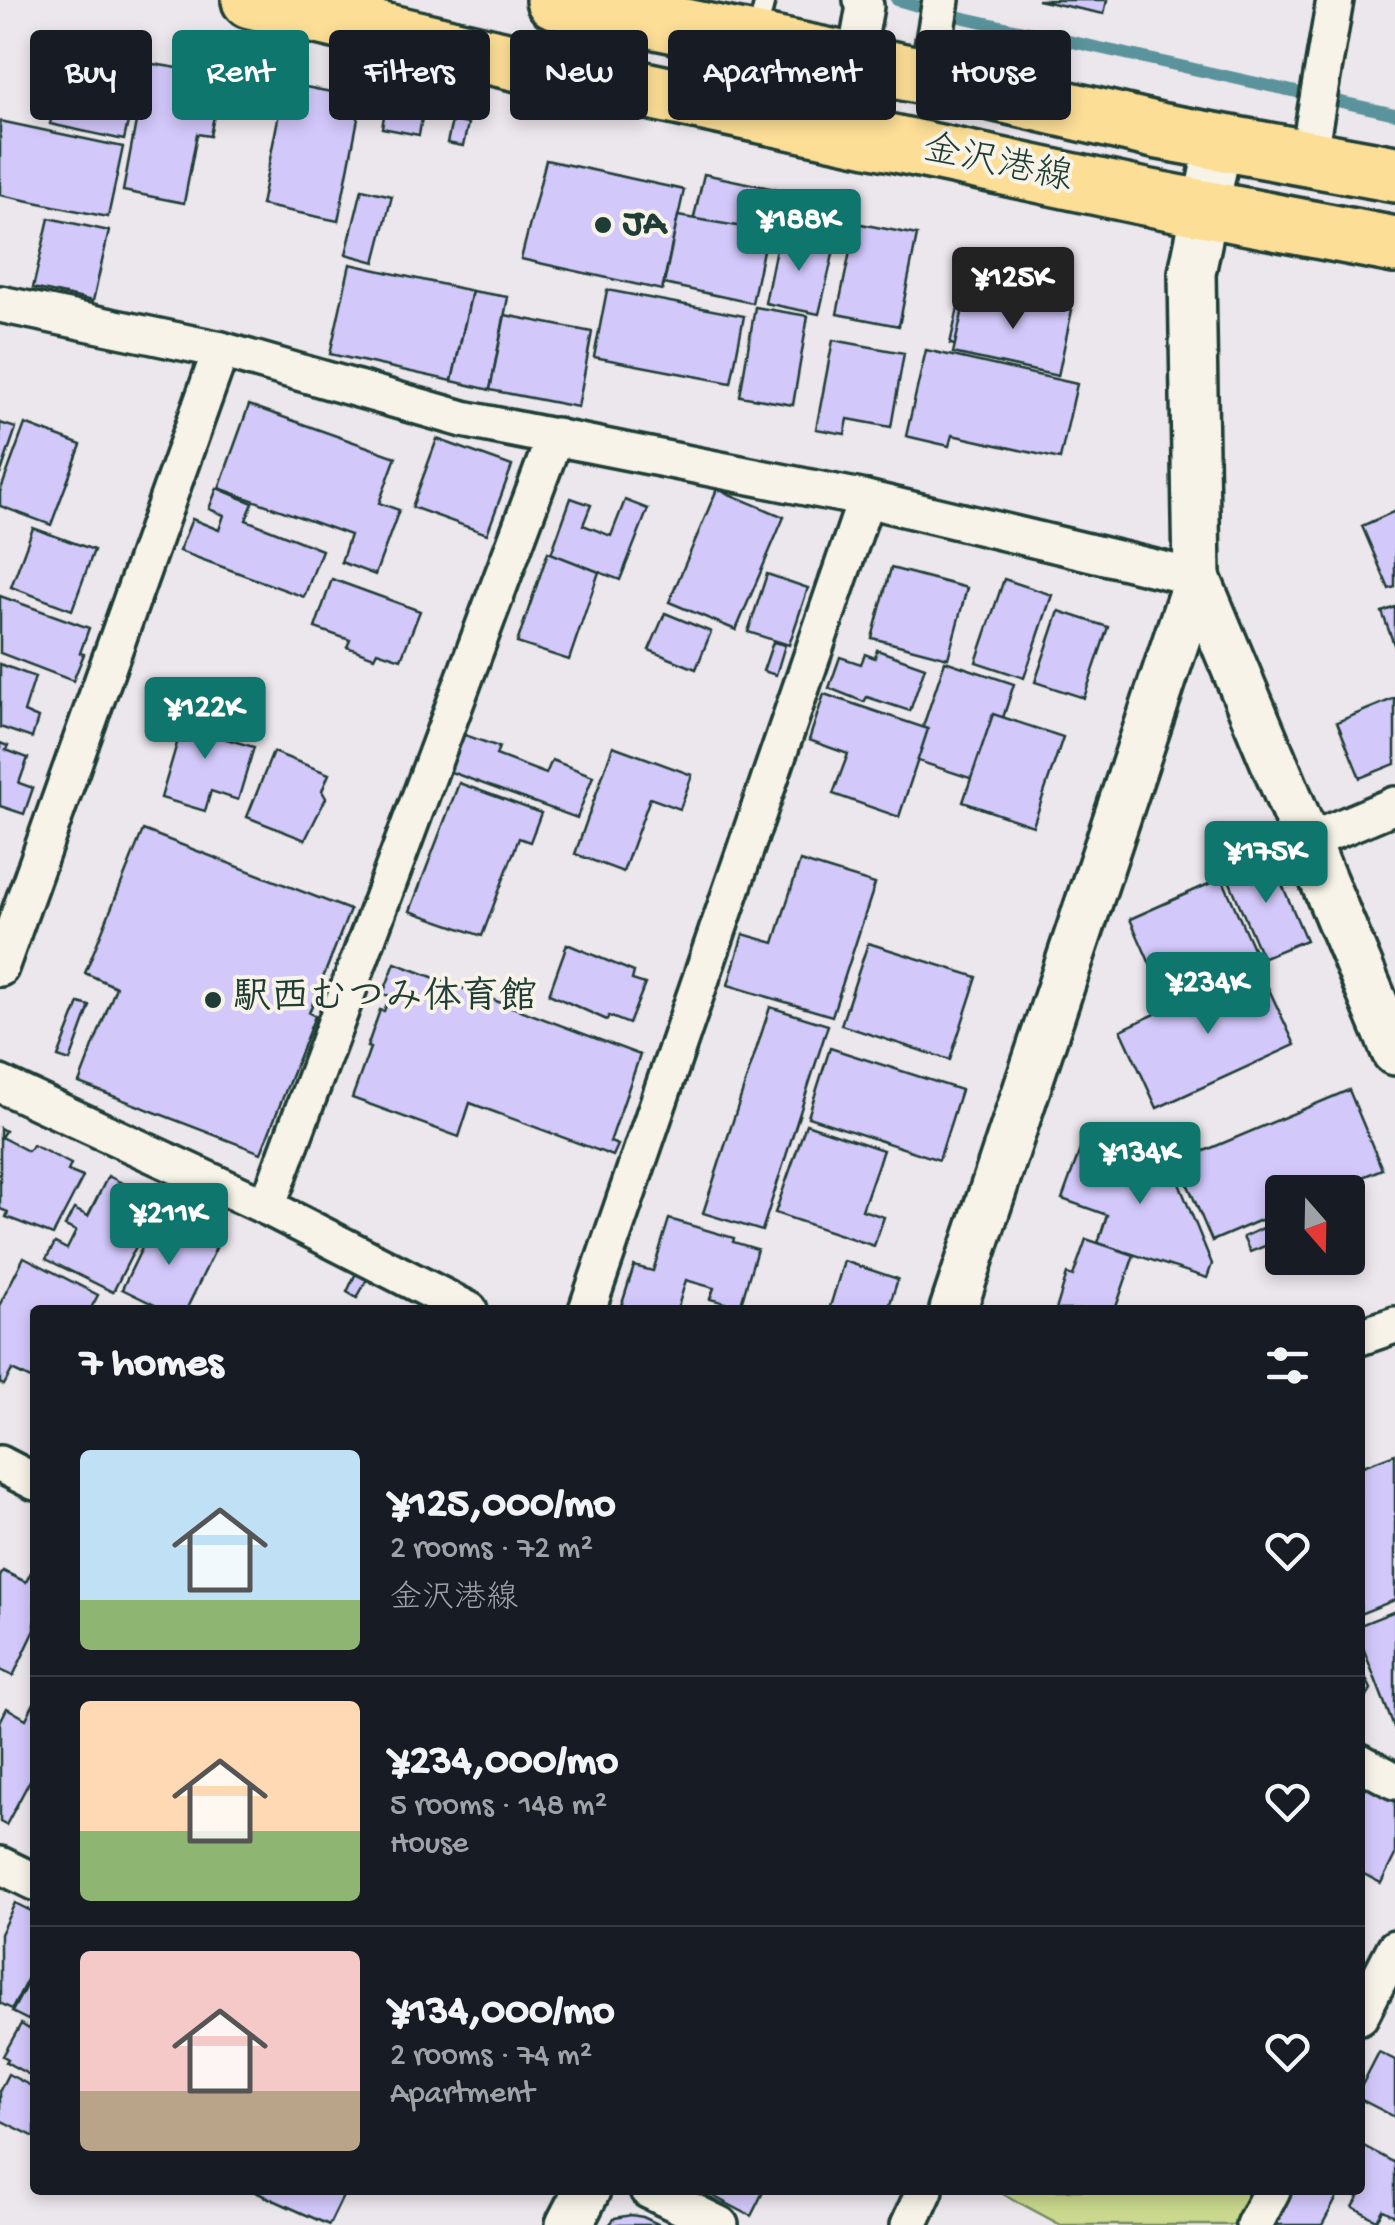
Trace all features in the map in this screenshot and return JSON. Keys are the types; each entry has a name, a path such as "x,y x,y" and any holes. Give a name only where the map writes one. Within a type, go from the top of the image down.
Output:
{"main road":[{"name":"金沢港線","path":"250,0 527,65 1395,244"},
{"name":"金沢港線","path":"554,0 760,20"},
{"name":"金沢港線","path":"1071,111 1220,142 1311,139 1395,174"}],"street":[{"path":"1311,139 1335,0"},
{"path":"860,30 864,3"},
{"path":"955,1305 1197,578 1192,273 1220,142"},
{"path":"0,304 221,350 463,419 866,499 1197,578"},
{"path":"0,968 221,350"},
{"path":"267,1207 555,436"},
{"path":"589,1305 866,499"},
{"path":"1197,578 1395,1052"},
{"path":"1306,842 1395,805"},
{"path":"0,1084 267,1207 460,1305"},
{"path":"1365,1336 1395,1324"},
{"path":"0,1464 30,1479"},
{"path":"1365,1765 1395,1780"},
{"path":"0,1865 30,1880"},
{"path":"1365,2006 1395,1948"},
{"path":"570,2225 585,2195"},
{"path":"658,2195 720,2225"},
{"path":"909,2225 923,2195"},
{"path":"1254,2225 1269,2195"}],"green space":[{"path":"1005,2195 1253,2195 1237,2225 1061,2225"}],"building":[{"path":"1037,0 1107,0 1104,14"},
{"path":"152,64 172,67 172,120 213,120 210,136 197,134 184,203 123,191 136,120 152,120"},
{"path":"309,88 329,92 329,120 358,120 338,221 261,205 278,120 309,120"},
{"path":"51,120 128,120 124,140 50,124"},
{"path":"383,120 422,120 419,135 382,128"},
{"path":"0,121 123,147 108,217 0,195"},
{"path":"452,121 468,124 463,146 447,143"},
{"name":"JA","path":"546,160 684,190 662,290 521,259"},
{"path":"704,174 775,189 763,245 691,230"},
{"path":"362,189 392,196 375,262 346,254"},
{"path":"678,216 767,231 752,303 664,284"},
{"path":"49,218 109,231 93,301 33,288"},
{"path":"856,223 917,235 899,326 837,314"},
{"path":"779,233 835,246 819,314 765,303"},
{"path":"350,264 472,291 452,381 330,354"},
{"path":"964,280 1068,303 1060,342 1064,342 1061,358 1057,358 1055,366 950,344"},
{"path":"968,287 1072,310 1058,376 953,353"},
{"path":"607,290 744,316 731,383 594,357"},
{"path":"472,291 508,297 490,390 452,381"},
{"path":"755,307 808,316 793,405 740,396"},
{"path":"505,315 592,332 578,407 490,390"},
{"path":"833,340 904,353 891,427 848,419 845,434 816,429"},
{"path":"926,350 1077,384 1060,459 952,435 949,446 906,436"},
{"path":"249,405 396,457 379,503 399,510 375,575 341,562 350,535 219,488"},
{"path":"0,423 16,428 0,475"},
{"path":"25,424 81,445 51,525 0,506 0,492"},
{"path":"437,439 512,466 487,534 412,507"},
{"path":"217,488 253,503 246,520 322,550 304,597 179,551 192,519 219,530 224,515 209,509"},
{"path":"717,489 784,517 736,630 669,602"},
{"path":"571,498 591,505 583,525 611,536 625,500 648,509 620,580 551,554"},
{"path":"1395,511 1395,587 1389,589 1362,526"},
{"path":"33,528 94,550 72,610 11,587"},
{"path":"548,552 599,572 569,660 517,643"},
{"path":"891,568 967,588 948,658 872,638"},
{"path":"767,574 808,588 789,645 748,632"},
{"path":"332,579 420,611 401,659 377,651 374,657 347,647 350,640 315,628"},
{"path":"1004,579 1052,595 1024,678 976,662"},
{"path":"0,596 89,628 73,681 0,653"},
{"path":"1395,607 1395,647 1382,612"},
{"path":"1059,611 1108,627 1084,698 1035,682"},
{"path":"665,613 711,632 696,669 649,650"},
{"path":"773,642 785,645 776,675 763,671"},
{"path":"877,650 925,667 910,711 867,697 864,702 829,688 840,657 861,664 865,654 875,658"},
{"path":"945,661 1014,684 1001,724 1007,726 988,784 912,759"},
{"path":"0,664 35,677 24,712 38,718 32,738 0,727"},
{"path":"824,694 928,729 899,817 833,794 848,754 809,740"},
{"path":"1395,698 1395,764 1360,778 1337,722"},
{"path":"190,699 217,708 209,734 254,747 238,800 211,791 205,811 161,798"},
{"path":"993,714 1063,737 1033,826 963,802"},
{"path":"462,734 499,747 496,755 546,774 552,760 593,776 577,818 448,771"},
{"path":"0,743 8,746 6,750 28,758 19,783 33,788 24,814 0,806"},
{"path":"613,746 692,775 680,809 650,798 623,872 575,854"},
{"path":"273,752 329,774 322,791 326,798 305,840 247,817"},
{"path":"459,783 541,813 530,842 519,838 482,936 410,911"},
{"name":"駅西むつみ体育館","path":"143,830 350,910 309,1013 315,1016 261,1153 79,1083 116,987 85,973"},
{"path":"1269,854 1306,940 1262,958 1226,873"},
{"path":"800,861 875,884 832,1016 728,985 743,934 774,943"},
{"path":"1222,878 1259,962 1167,1002 1130,919"},
{"path":"868,943 977,977 950,1060 841,1025"},
{"path":"567,944 634,972 632,980 645,984 629,1024 609,1016 607,1020 549,994"},
{"path":"395,963 640,1055 610,1142 618,1145 613,1156 470,1103 459,1137 352,1098 380,1010 384,1011 390,996 383,994"},
{"path":"1258,966 1295,1045 1157,1108 1121,1030"},
{"path":"79,1003 90,1006 70,1061 58,1057"},
{"path":"770,1007 828,1025 762,1231 703,1213"},
{"path":"830,1048 961,1090 939,1160 808,1117"},
{"path":"1349,1090 1382,1169 1365,1176 1265,1175 1265,1218 1212,1241 1178,1162"},
{"path":"806,1124 883,1150 862,1210 884,1217 874,1246 775,1213"},
{"path":"0,1128 5,1131 1,1137 28,1151 33,1145 71,1164 68,1171 83,1177 53,1235 6,1217 8,1212 0,1209"},
{"path":"1082,1144 1125,1159 1129,1145 1167,1154 1212,1264 1207,1278 1098,1243 1107,1215 1062,1199"},
{"path":"108,1176 159,1201 113,1292 46,1259 55,1243 67,1249 76,1231 65,1226 74,1209 88,1216"},
{"path":"156,1219 216,1248 188,1305 155,1305 122,1289"},
{"path":"669,1219 757,1249 741,1305 710,1299 714,1288 686,1280 678,1305 622,1305 634,1266 653,1271"},
{"path":"1263,1228 1265,1246 1250,1252 1243,1237"},
{"path":"1086,1239 1134,1255 1117,1305 1058,1305 1067,1274 1073,1276"},
{"path":"24,1257 98,1295 93,1305 30,1305 30,1379 12,1370 4,1385 0,1383 0,1304"},
{"path":"844,1261 898,1279 890,1305 831,1305"},
{"path":"356,1273 367,1279 357,1298 347,1292"},
{"path":"1395,1454 1395,1600 1365,1612 1365,1465"},
{"path":"3,1571 26,1582 30,1574 30,1640 13,1676 0,1670 0,1577"},
{"path":"1395,1611 1395,1730 1365,1653 1365,1623"},
{"path":"1365,1676 1371,1689 1365,1701"},
{"path":"7,1708 26,1719 30,1711 30,1780 6,1825 0,1822 0,1722"},
{"path":"1365,1785 1395,1800 1395,1855 1381,1883 1365,1875"},
{"path":"15,1903 30,1910 30,1974 12,2009 0,2003 0,1934"},
{"path":"30,1978 28,2020 12,2012"},
{"path":"21,2024 29,2029 30,2075 6,2062 8,2059 3,2056"},
{"path":"1379,2052 1395,2060 1395,2117 1365,2102 1365,2079"},
{"path":"8,2074 30,2085 30,2135 0,2120 0,2090"},
{"path":"1365,2147 1395,2163 1395,2216 1383,2210 1377,2220 1353,2207 1359,2197 1355,2195 1365,2195"},
{"path":"262,2195 344,2195 329,2225"},
{"path":"711,2195 762,2195 751,2216"},
{"path":"1287,2195 1338,2195 1322,2225 1271,2225"},
{"path":"631,2215 660,2225 609,2225 615,2218"}],"waterway":[{"path":"897,0 1395,114"}],"place":[{"name":"JA","path":"603,225"},
{"name":"駅西むつみ体育館","path":"213,1000"}]}
